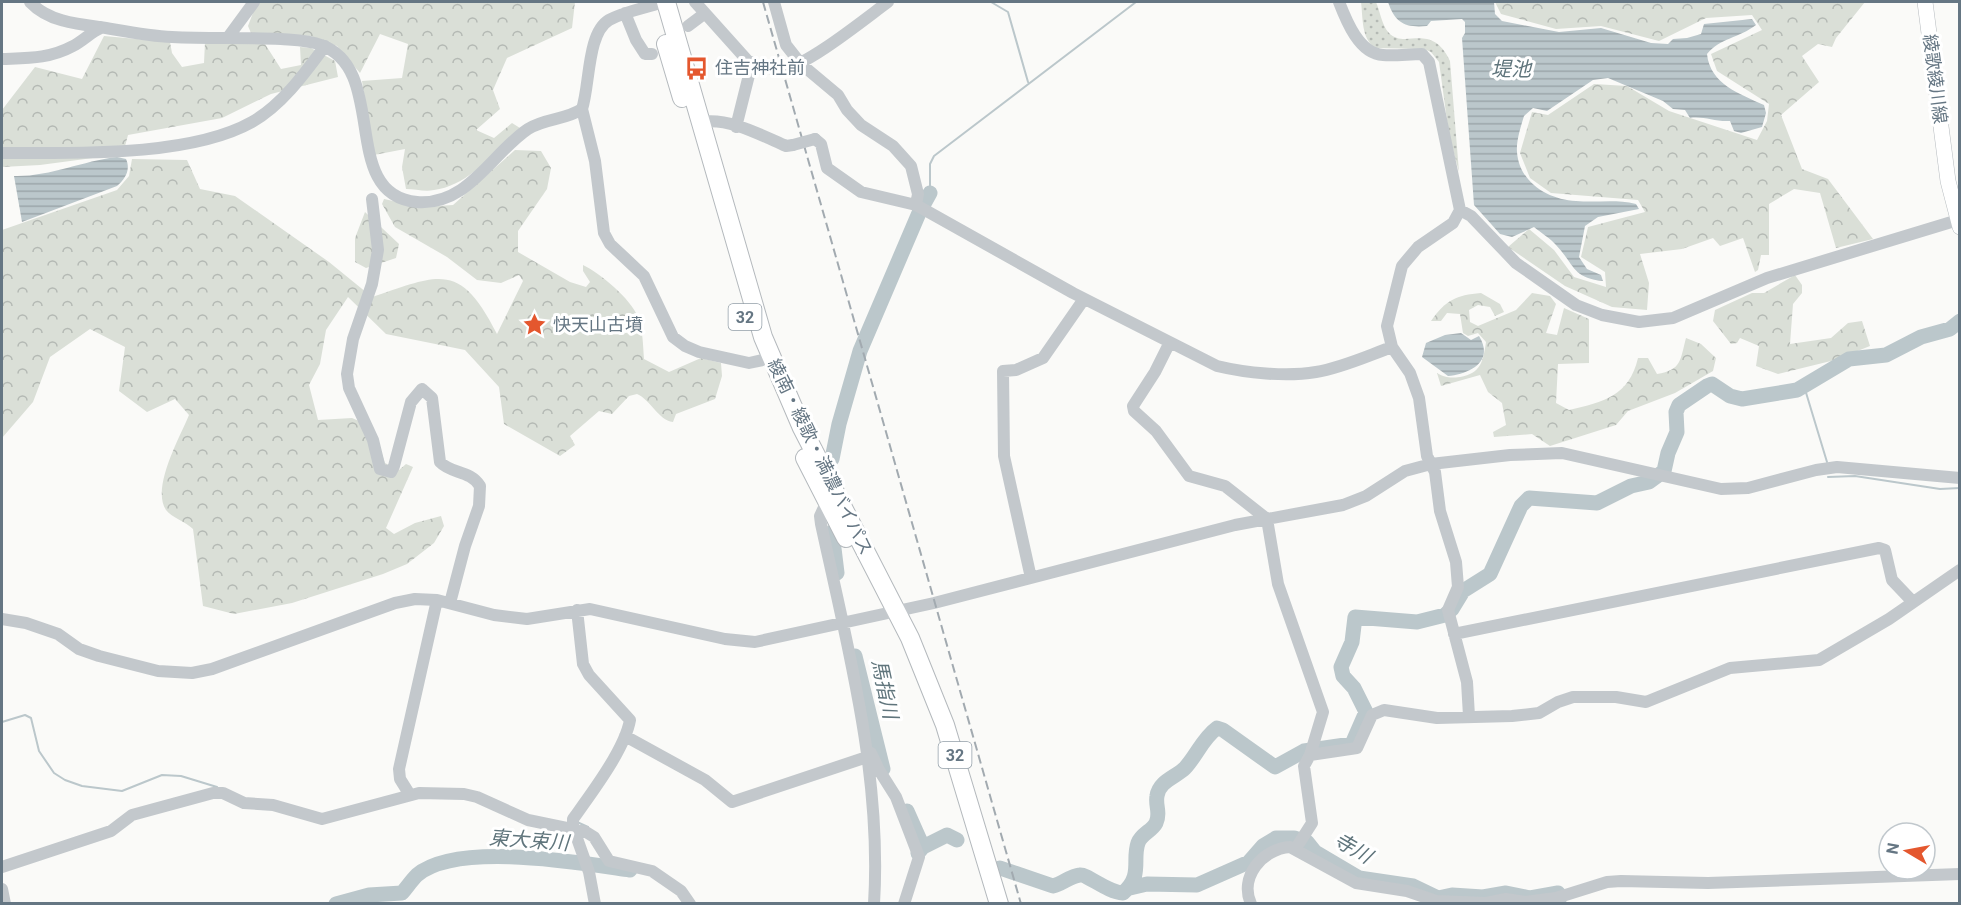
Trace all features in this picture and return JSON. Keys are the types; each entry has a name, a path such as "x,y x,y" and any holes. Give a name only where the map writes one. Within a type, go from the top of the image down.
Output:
{"highway":[{"name":"綾南・綾歌・満濃バイパス","path":"660,2 701,122 751,296 766,360 802,428 945,725 999,903"},
{"name":"綾南・綾歌・満濃バイパス","path":"660,2 739,295 795,440 890,612 965,822 987,903"}],"main road":[{"name":"綾歌綾川線","path":"1924,2 1948,181 1959,224"}],"street":[{"path":"30,2 45,14 101,28 173,37 229,36 299,41 325,46 334,51 356,83 368,131 371,163 377,178 387,190 400,198 419,202 458,192 478,177 525,131 540,123 575,114 582,109"},
{"path":"229,36 254,2"},
{"path":"660,2 609,20 597,33 582,109 595,161 604,233 610,244 645,276 673,337 699,352 748,363 766,360"},
{"path":"695,2 752,63 783,69 801,64 888,2"},
{"path":"774,2 786,45 801,64 838,94 847,110 861,125 893,146 910,166 920,208"},
{"path":"1339,2 1355,35 1373,53 1381,56 1422,54 1429,62 1460,210 1454,223 1418,247 1402,266 1387,326 1392,347 1410,374 1419,398 1427,456 1435,472 1440,511 1459,576 1449,612 1467,682 1469,716"},
{"path":"625,13 636,40 645,54 652,54"},
{"path":"688,26 704,14"},
{"path":"2,59 36,59 50,56 73,46 101,28"},
{"path":"2,153 84,152 182,145 221,137 266,112 301,78 325,46"},
{"path":"736,127 752,63"},
{"path":"701,122 709,120 736,127 786,146 816,139 821,144 827,168 861,192 920,208 1169,344 1231,369 1299,374 1317,372 1392,347"},
{"path":"372,199 378,250 372,284 353,339 347,374 349,388 373,440 380,469 391,472 411,402 422,389 432,398 440,462 445,467 467,474 480,486 479,506 465,546 450,603"},
{"path":"1460,210 1471,216 1516,263 1576,305 1602,315 1639,322 1673,318 1767,278 1959,224"},
{"path":"1031,578 1004,456 1004,371 1016,370 1043,358 1084,299"},
{"path":"1169,344 1155,372 1133,406 1134,411 1156,431 1189,476 1225,486 1267,519 1278,584 1323,712 1311,751 1305,760 1304,775 1312,823 1300,843 1271,852 1255,867 1247,886 1251,903"},
{"path":"2,618 58,634 79,649 99,657 166,673 192,673 212,669 395,603 415,599 437,600 510,618 536,618 577,609 590,609 755,642 890,612 1267,519 1354,501 1405,471 1431,464 1551,452 1590,458 1709,488 1735,489 1838,467 1959,478"},
{"path":"827,501 820,516 821,524 846,621 867,757 874,822 874,903"},
{"path":"1454,634 1879,548 1885,550 1892,580 1912,601"},
{"path":"1311,751 1357,748 1372,715 1384,710 1437,718 1539,713 1558,702 1573,697 1616,697 1652,701 1730,668 1748,664 1781,666 1819,660 1889,619 1959,570"},
{"path":"409,793 400,779 399,769 437,600"},
{"path":"577,609 584,664 589,675 630,720 626,736 594,791 573,819 573,827 596,903"},
{"path":"626,736 705,780 732,802 867,757"},
{"path":"865,741 896,797 918,854 904,903"},
{"path":"2,867 111,831 132,816 213,793 223,793 244,803 273,805 322,819 409,793 471,796 528,820 573,827 594,837 609,861 652,871 681,891 690,903"},
{"path":"1300,843 1366,887 1407,891 1436,901 1525,902 1558,897 1607,882 1621,881 1708,883 1959,874"},
{"path":"2,890 5,903"}],"green space":[{"path":"257,2 575,2 572,28 507,58 493,90 500,109 476,130 494,138 512,123 520,128 492,157 470,175 447,187 427,191 406,189 402,167 405,149 374,155 362,81 402,78 408,44 380,34 360,73 337,46 310,36 251,33 248,26"},
{"path":"1361,2 1376,2 1385,26 1395,37 1427,39 1435,42 1443,49 1450,61 1459,172 1449,135 1439,62 1431,52 1424,49 1375,48 1370,44 1365,33"},
{"path":"1495,2 1865,2 1836,38 1832,47 1818,44 1802,56 1819,82 1781,115 1802,169 1828,179 1873,239 1836,248 1820,193 1794,189 1769,204 1769,255 1761,255 1758,270 1755,272 1743,238 1720,246 1713,238 1682,249 1640,254 1649,283 1647,310 1612,307 1565,286 1508,247 1529,229 1554,250 1574,277 1606,287 1605,272 1581,257 1588,227 1645,212 1638,200 1551,193 1530,178 1520,153 1532,112 1548,115 1594,84 1627,86 1669,111 1757,140 1767,121 1769,104 1717,71 1711,54 1762,30 1752,15 1706,18 1659,41 1601,26 1556,29 1501,14"},
{"path":"104,36 170,42 172,53 182,67 204,63 205,42 265,44 281,69 301,65 300,47 311,48 335,61 338,77 271,94 222,118 128,135 123,154 40,165 2,167 2,110 35,67 82,79"},
{"path":"515,150 541,151 551,168 547,189 518,231 518,252 570,282 586,287 590,282 583,271 583,265 606,280 629,302 638,317 644,359 669,372 701,358 721,363 722,376 715,399 676,414 673,422 663,418 637,394 629,396 612,414 599,411 570,436 575,445 560,456 504,424 499,387 465,350 386,334 348,297 326,330 320,364 309,385 318,420 352,418 373,427 385,463 399,470 406,464 413,467 386,528 394,534 415,523 441,516 444,526 434,543 407,564 292,603 234,614 203,606 193,529 168,513 162,501 164,476 168,462 189,415 175,399 147,412 119,391 125,347 90,329 50,357 33,402 2,438 2,230 117,190 129,176 132,159 187,160 200,189 235,196 329,262 372,297 432,279 446,280 459,284 471,294 497,334 523,281 519,275 501,283 477,280 447,257 395,227 382,204 384,199 421,207 453,205"},
{"path":"365,212 399,244 396,258 366,268 355,262 355,238"},
{"path":"1795,275 1802,285 1802,293 1793,304 1790,344 1831,338 1848,323 1862,321 1870,346 1835,360 1778,374 1756,366 1759,346 1740,338 1737,343 1731,344 1713,321 1715,310 1752,293 1764,293"},
{"path":"1481,293 1500,304 1504,312 1495,316 1490,307 1478,305 1469,310 1470,322 1478,326 1516,310 1532,293 1550,296 1556,304 1546,333 1557,335 1564,308 1589,319 1589,363 1558,364 1556,403 1569,410 1604,400 1621,389 1634,371 1638,358 1648,358 1657,374 1676,367 1686,338 1701,344 1716,358 1713,371 1675,393 1628,411 1616,425 1550,446 1532,434 1494,437 1493,432 1506,425 1502,403 1488,392 1480,375 1441,386 1437,373 1453,378 1472,373 1480,366 1486,342 1478,333 1468,336 1463,333 1460,314 1447,313 1441,321 1431,321 1452,300 1465,295"}],"water":[{"name":"堤池","path":"1388,2 1494,2 1495,14 1502,21 1559,32 1601,28 1651,43 1668,44 1673,39 1701,34 1704,24 1752,19 1756,25 1724,41 1707,54 1709,64 1720,80 1736,92 1764,105 1766,113 1762,127 1741,133 1734,131 1730,121 1690,118 1685,110 1673,109 1663,101 1608,78 1593,80 1547,111 1533,108 1524,116 1517,148 1519,163 1529,180 1546,193 1566,200 1613,201 1636,204 1639,209 1598,217 1585,226 1579,257 1587,269 1601,275 1603,281 1585,277 1575,269 1554,242 1534,227 1512,237 1500,234 1474,205 1462,38 1465,33 1465,22 1462,19 1431,21 1427,26 1407,25 1394,15"},
{"path":"117,157 126,159 128,167 125,177 117,186 22,222 14,176 40,174"},
{"path":"1461,333 1471,340 1479,336 1483,345 1482,360 1471,369 1448,376 1422,357 1426,343 1445,335"}],"waterway":[{"path":"991,2 1008,12 1028,82"},
{"path":"930,193 930,164 934,156 1136,2"},
{"name":"馬指川","path":"832,459 839,424 860,351 919,213 930,193"},
{"name":"東大束川","path":"1000,868 1053,886 1083,875 1111,890 1123,893 1129,887 1135,874 1138,843 1154,826 1157,819 1158,791 1164,783 1185,768 1212,732 1217,728 1223,730 1275,767 1304,751 1352,744 1366,712 1354,688 1343,676 1341,667 1352,642 1355,617 1417,622 1445,615 1452,609 1463,591 1490,574 1521,506 1529,498 1597,503 1631,486 1649,482 1664,471 1668,453 1677,432 1676,412 1679,405 1707,386 1712,384 1730,396 1742,399 1797,390 1849,359 1886,355 1921,337 1950,329 1960,321"},
{"path":"1804,386 1827,462"},
{"path":"1828,477 1855,476 1940,489 1960,488"},
{"name":"馬指川","path":"832,532 837,573"},
{"name":"馬指川","path":"855,656 883,769"},
{"path":"2,722 25,715 31,718 39,751 54,773 82,786 122,791 162,775 181,776 217,787"},
{"name":"馬指川","path":"907,811 923,847"},
{"path":"577,822 588,827"},
{"path":"539,859 568,833"},
{"name":"東大束川","path":"918,853 923,847 947,835 957,840"},
{"name":"寺川","path":"1130,888 1147,884 1197,885 1249,862 1263,846 1276,838 1294,838 1307,842 1315,852 1359,878 1413,886 1438,898 1452,895 1483,897 1506,893 1530,898 1558,893 1559,904"},
{"name":"東大束川","path":"336,904 369,895 402,893 417,875 436,865 460,859 520,857 630,870"}],"railway":[{"path":"763,2 1021,904"}],"place":[{"name":"住吉神社前","path":"697,68"},
{"name":"快天山古墳","path":"535,325"}]}
